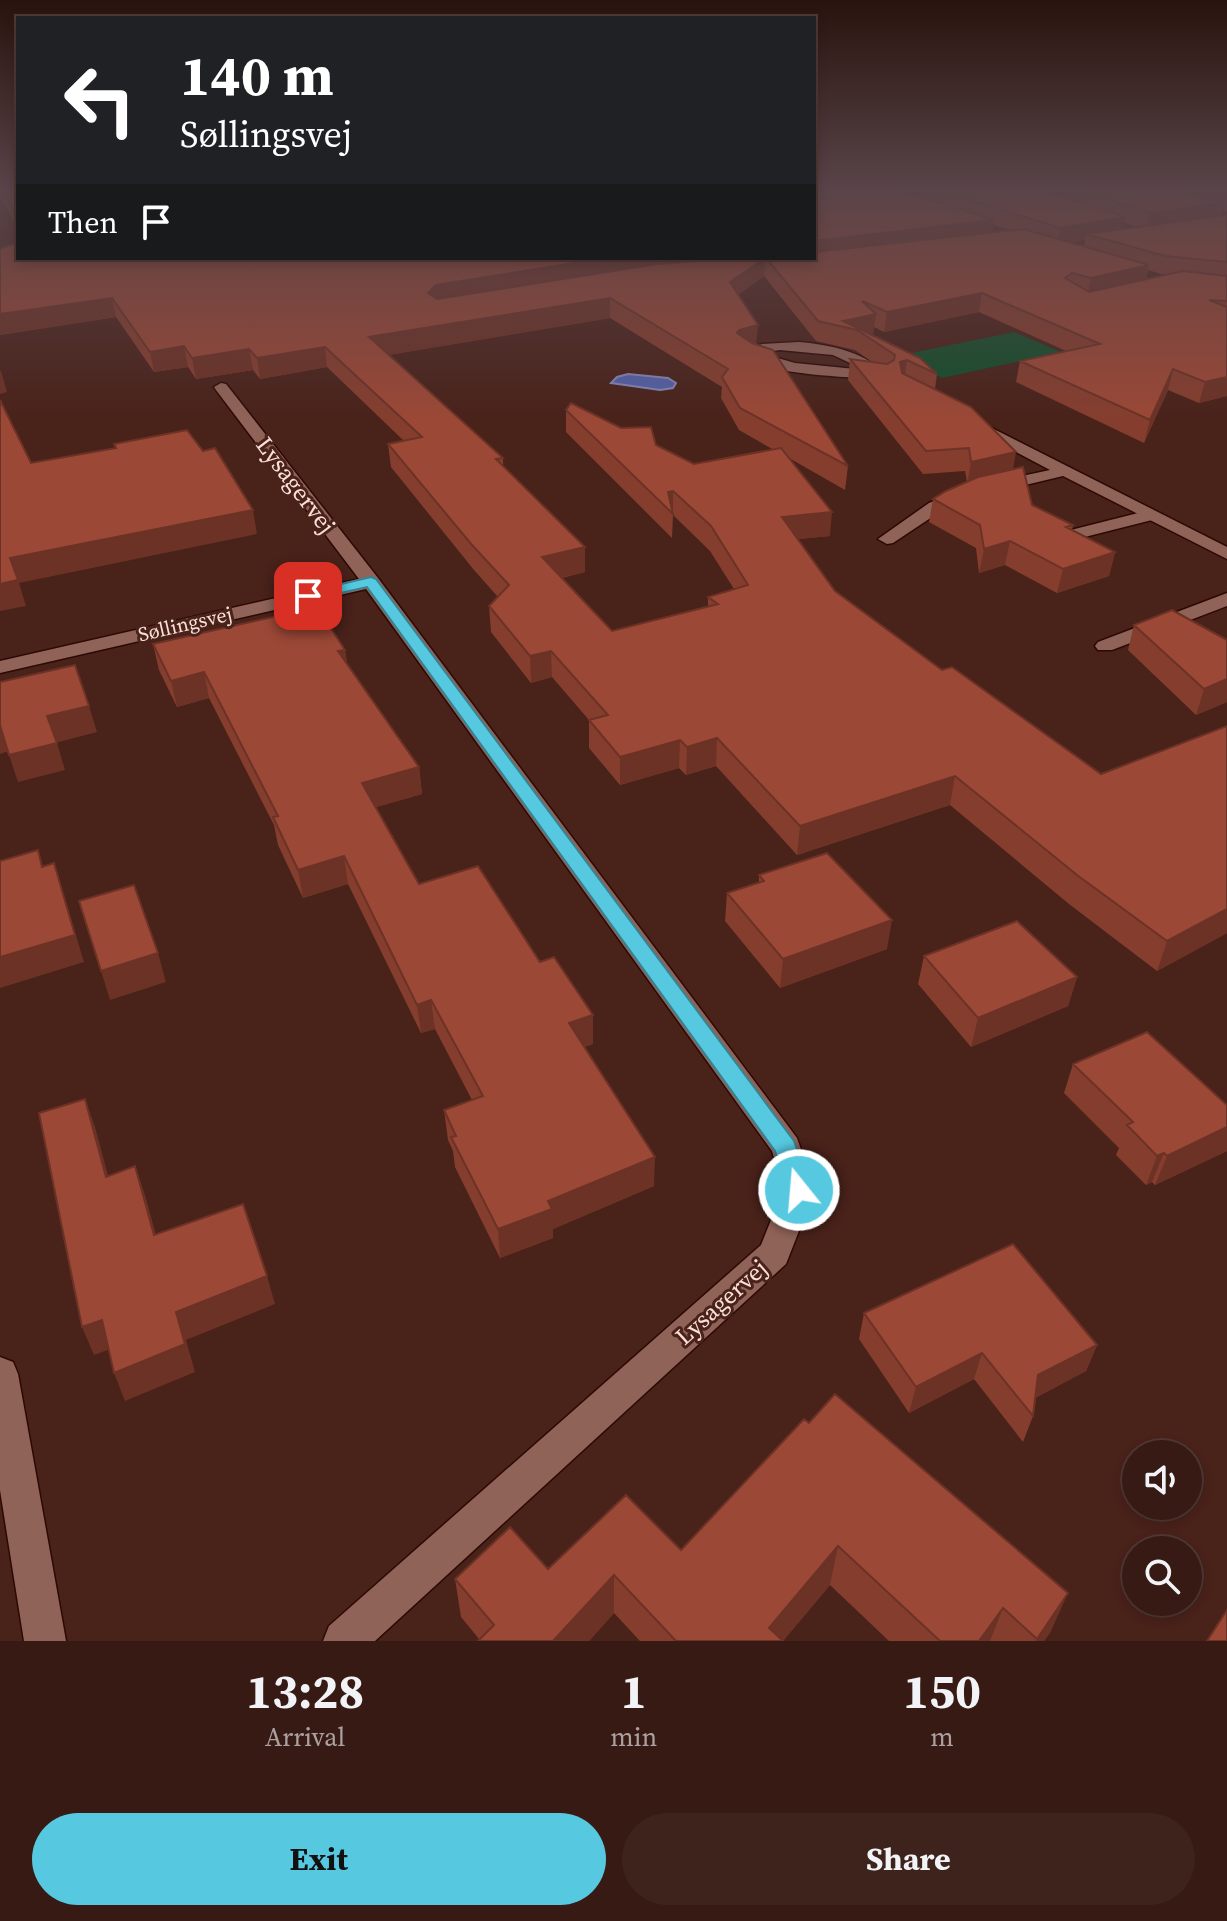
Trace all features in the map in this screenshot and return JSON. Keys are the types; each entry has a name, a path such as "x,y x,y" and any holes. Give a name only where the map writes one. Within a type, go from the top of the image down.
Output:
{"street":[{"path":"786,347 829,350 856,358 882,376 792,366 764,361 746,353 760,348 786,347"},
{"name":"Lysagervej","path":"221,387 371,582 786,1147 799,1190 774,1254 344,1641"},
{"path":"963,418 1227,554"},
{"path":"887,539 935,507 968,493 1065,471"},
{"path":"1061,538 1150,515"},
{"name":"Søllingsvej","path":"0,667 371,582"},
{"path":"1105,646 1227,599"},
{"path":"0,1374 45,1641"}],"green space":[{"path":"1014,332 1061,352 942,378 897,356"}],"water":[{"path":"628,374 668,378 676,383 673,388 660,390 611,383 617,377"}],"building":[{"path":"0,267 552,267 436,285 428,293 437,299 641,267 752,267 730,282 758,325 737,333 752,343 773,350 848,466 740,408 722,377 728,369 610,298 369,337 503,458 496,459 585,547 542,557 612,631 718,604 708,597 748,585 711,526 673,491 668,492 673,514 566,410 571,403 621,428 651,427 656,445 694,464 781,448 832,512 782,517 835,591 942,670 952,667 1101,774 1227,726 1227,909 1167,941 1077,875 955,776 800,826 717,738 687,747 680,740 620,757 589,720 608,715 551,651 530,656 489,606 509,585 388,444 422,437 325,347 257,358 249,349 192,358 184,346 150,352 112,298 0,314"},
{"path":"773,267 1142,267 1091,278 1072,273 1065,278 1089,292 1183,271 1227,276 1227,301 1209,300 1227,307 1227,377 1205,382 1173,369 1150,420 1020,361 1100,344 982,293 887,312 862,301 876,314 843,321 920,358 937,374 907,360 900,362 902,373 971,407 1016,452 971,462 969,448 926,451 850,359 887,364 894,360 895,355 857,330 818,321"},
{"path":"0,400 31,463 116,448 114,444 187,430 203,451 215,448 253,510 10,558 18,580 0,584"},
{"path":"1023,467 1032,505 1073,525 1066,527 1115,552 1063,569 1010,541 984,549 980,525 933,499 978,477"},
{"path":"317,607 345,650 338,651 419,767 362,783 419,884 478,866 540,962 554,957 593,1015 569,1023 655,1157 548,1201 552,1209 498,1229 451,1137 456,1136 444,1110 483,1096 431,1000 417,1005 344,856 298,870 273,817 278,816 204,672 171,681 153,644"},
{"path":"1172,610 1227,640 1227,679 1204,689 1134,625"},
{"path":"75,665 89,706 47,716 57,743 9,755 0,725 0,682"},
{"path":"38,850 42,867 54,863 75,935 0,957 0,861"},
{"path":"827,853 892,920 783,959 727,893 764,881 759,875"},
{"path":"134,885 158,953 101,971 79,901"},
{"path":"1017,921 1077,977 978,1018 924,956"},
{"path":"1147,1032 1227,1105 1227,1127 1167,1156 1164,1153 1157,1156 1127,1125 1133,1122 1073,1064"},
{"path":"85,1099 106,1177 135,1166 154,1235 243,1204 267,1276 176,1312 185,1344 114,1373 102,1320 82,1327 39,1113"},
{"path":"1013,1244 1097,1345 1038,1375 1033,1416 982,1353 916,1387 864,1313"},
{"path":"835,1394 1068,1593 1037,1639 1003,1608 979,1641 940,1641 838,1546 769,1628 783,1641 676,1641 614,1575 553,1641 478,1641 494,1625 455,1579 510,1527 548,1569 626,1495 681,1550 804,1419 809,1423"},
{"path":"1227,1610 1227,1641 1207,1641"}],"route":[{"path":"308,596 371,582 786,1147 799,1190"}]}
